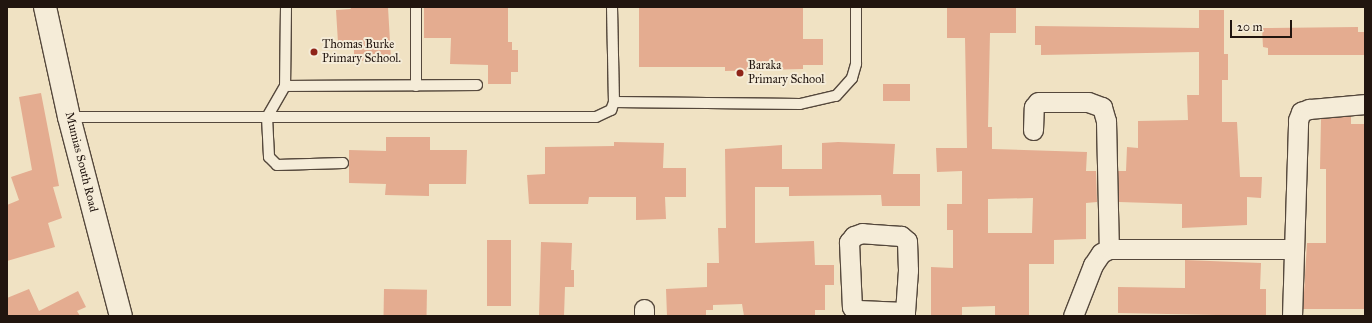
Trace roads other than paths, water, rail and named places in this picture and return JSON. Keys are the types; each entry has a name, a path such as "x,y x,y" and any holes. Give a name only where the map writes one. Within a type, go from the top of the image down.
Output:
{"main road":[{"name":"Mumias South Road","path":"45,7 69,117 121,316"}],"street":[{"path":"1033,130 1034,107 1038,102 1088,102 1102,107 1106,121 1109,248"},
{"path":"1292,316 1298,120 1301,112 1308,109 1365,104"},
{"path":"862,234 901,236 907,241 905,314 858,310 852,307 849,242 854,236 862,234"},
{"path":"1073,316 1094,265 1101,253 1109,248 1293,248"}],"lane":[{"path":"286,7 285,86 267,117 267,148 272,162 277,165 343,163"},
{"path":"416,7 416,86"},
{"path":"69,117 596,117 611,110 614,102 612,7"},
{"path":"614,102 800,104 836,96 849,82 856,64 856,7"},
{"path":"285,86 477,85"}],"place":[{"name":"Thomas Burke Primary School.","path":"314,52"},
{"name":"Baraka Primary School","path":"740,73"}]}
